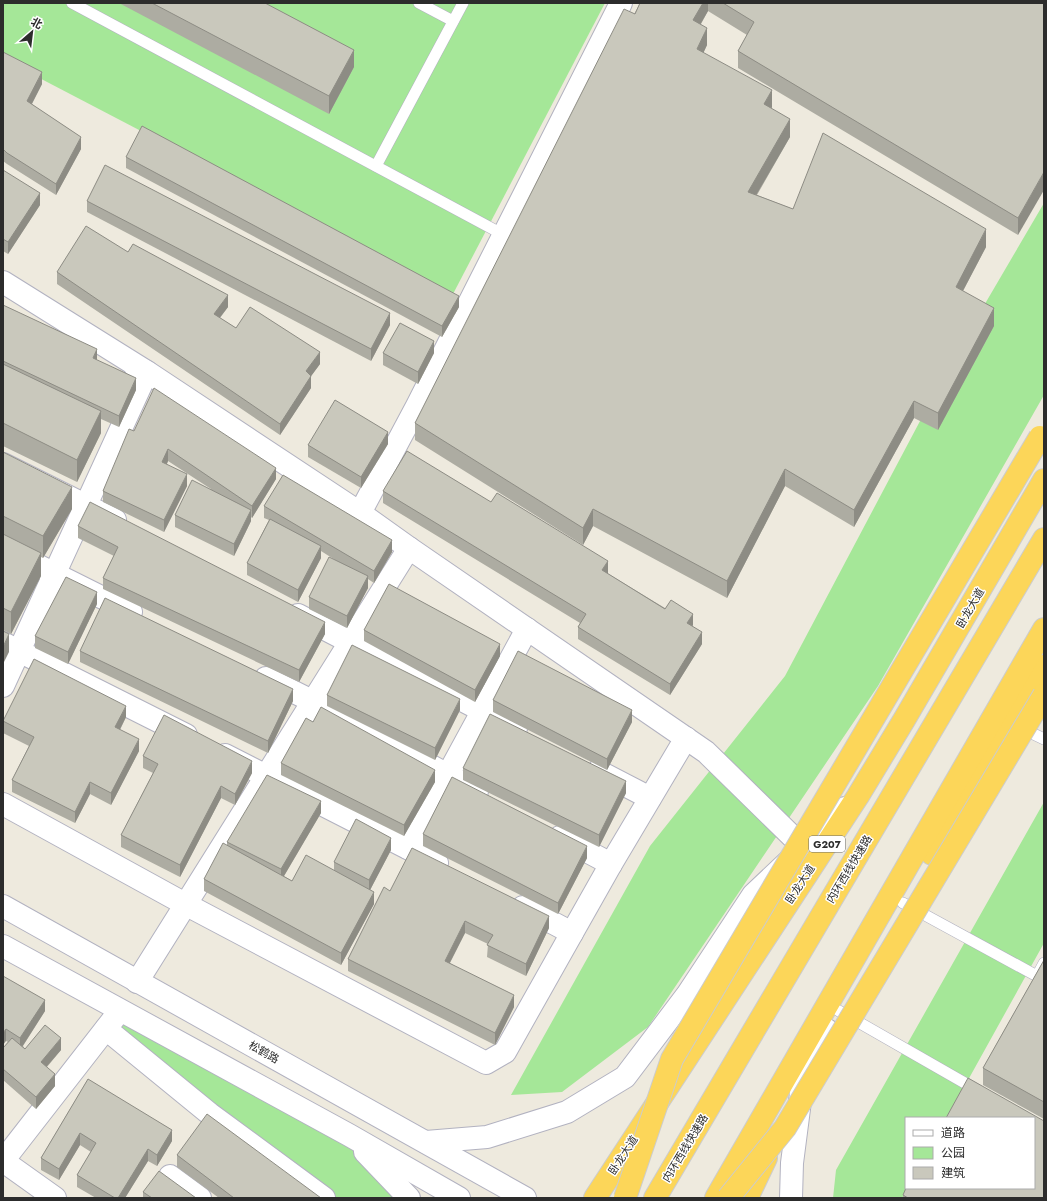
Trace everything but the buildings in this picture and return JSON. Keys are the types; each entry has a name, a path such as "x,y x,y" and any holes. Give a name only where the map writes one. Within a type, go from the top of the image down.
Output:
{"highway":[{"path":"625,1198 672,1060 1042,434"},
{"name":"卧龙大道","path":"595,1198 858,796 1044,480"},
{"name":"内环西线快速路","path":"655,1198 1044,540"},
{"path":"716,1198 1044,629"},
{"path":"747,1198 827,1030 1044,666"},
{"path":"728,1198 784,1128 1044,695"}],"street":[{"path":"360,513 417,406 621,3"},
{"path":"3,282 147,372 360,513 706,752 804,848"},
{"path":"3,305 147,372"},
{"path":"3,686 11,647 54,574 86,506 111,432 147,372"},
{"path":"3,464 134,531"},
{"path":"3,548 148,620"},
{"path":"137,982 409,548"},
{"path":"280,606 532,736"},
{"path":"408,848 527,629"},
{"path":"11,647 266,775 456,873"},
{"path":"248,670 312,702 495,801"},
{"path":"3,804 185,904 486,1063 505,1052 611,864 686,738"},
{"path":"580,761 650,798"},
{"path":"426,1142 487,1137 567,1112 625,1077 687,994 754,895 858,796"},
{"path":"543,827 611,864"},
{"path":"504,898 572,933"},
{"name":"松鹤路","path":"3,906 525,1198"},
{"path":"3,946 349,1135 459,1198"},
{"path":"55,1198 3,1161 121,1010"},
{"path":"106,1029 210,1114 324,1198"},
{"path":"790,1198 792,1163 803,1078 827,1030"},
{"path":"349,1135 409,1198"},
{"path":"170,1176 200,1198"}],"lane":[{"path":"72,3 504,235"},
{"path":"419,3 453,21"},
{"path":"376,166 463,3"},
{"path":"1010,723 1044,739"},
{"path":"902,903 1037,976 1044,963"},
{"path":"839,1011 984,1094"}],"green space":[{"path":"3,3 605,3 453,294 3,59"},
{"path":"1044,203 1044,395 878,686 648,1027 562,1092 511,1095 650,846 785,676 955,355"},
{"path":"1044,802 1044,943 948,1117 905,1117 905,1189 907,1189 902,1198 833,1198 836,1170"},
{"path":"121,1010 349,1135 409,1198 324,1198 106,1029"}]}
